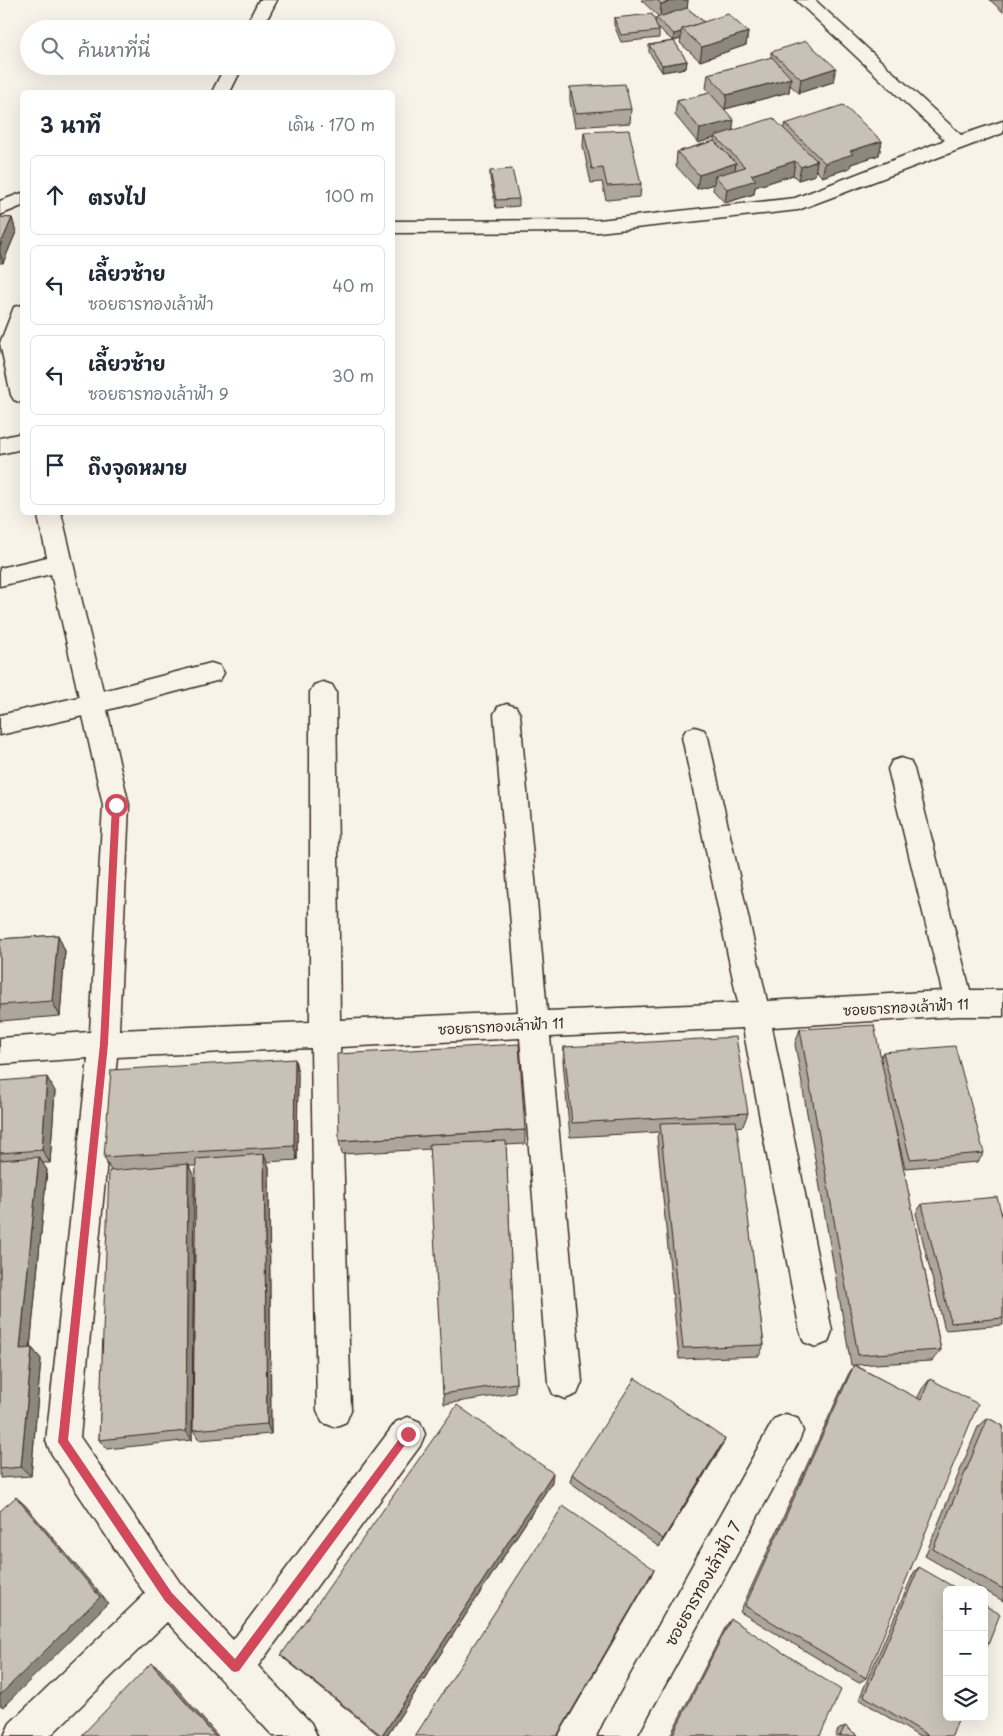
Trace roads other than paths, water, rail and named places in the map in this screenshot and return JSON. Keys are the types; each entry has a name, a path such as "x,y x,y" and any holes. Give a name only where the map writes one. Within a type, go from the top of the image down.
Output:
{"street":[{"path":"258,20 268,0"},
{"path":"805,0 958,142"},
{"path":"222,90 230,75"},
{"path":"395,227 599,226 798,204 958,142 1003,127"},
{"path":"0,208 20,200"},
{"path":"13,321 11,343 20,386"},
{"path":"0,446 20,441"},
{"path":"50,515 116,805 104,1044 63,1442 168,1597 298,1736"},
{"path":"0,577 61,563"},
{"path":"0,725 93,704 211,673"},
{"path":"323,692 325,1034 334,1410"},
{"path":"507,714 565,1382"},
{"path":"695,737 755,1015 816,1331"},
{"path":"901,770 959,1003"},
{"name":"ซอยธารทองเล้าฟ้า 11","path":"0,1051 104,1044 755,1015 959,1003 1003,1003"},
{"name":"ซอยธารทองเล้าฟ้า 7","path":"617,1736 786,1431"},
{"path":"235,1667 408,1434"},
{"path":"23,1736 168,1597"}]}
